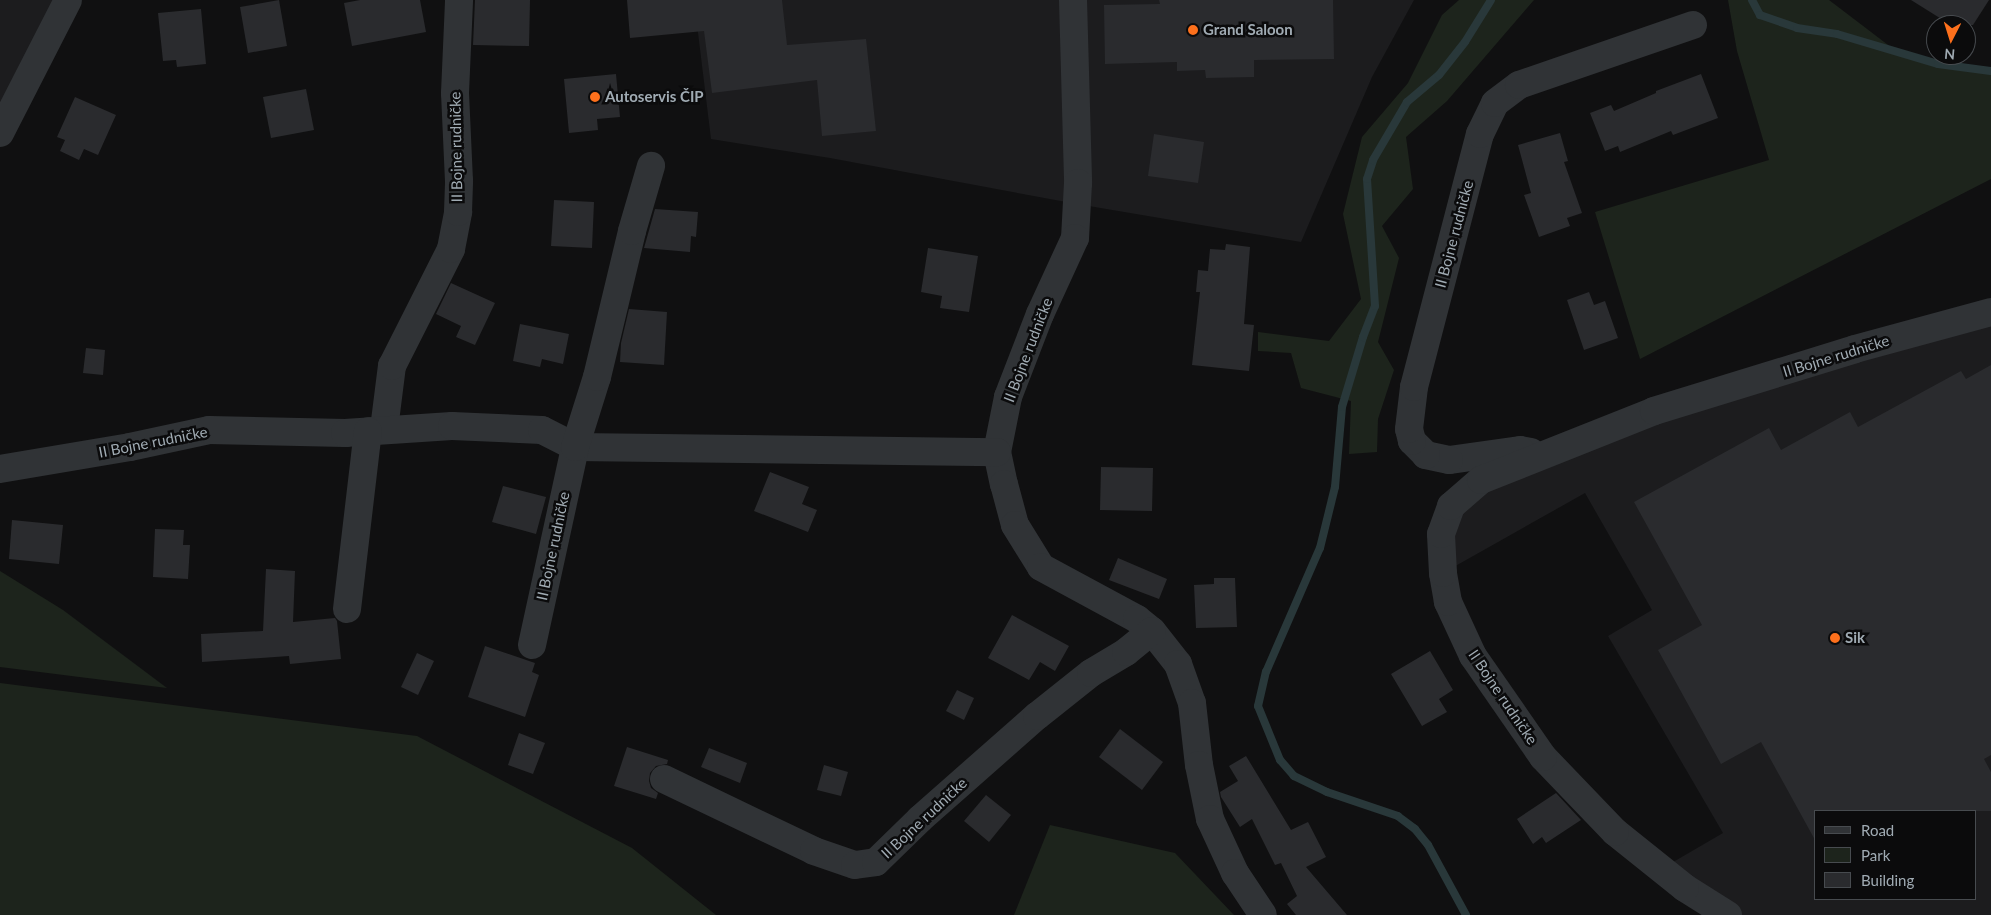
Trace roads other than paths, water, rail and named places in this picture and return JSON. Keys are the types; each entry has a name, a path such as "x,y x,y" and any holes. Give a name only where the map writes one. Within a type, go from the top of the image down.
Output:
{"street":[{"path":"0,133 68,0"},
{"name":"II Bojne rudničke","path":"347,609 376,430 392,366 451,249 456,221 459,181 454,93 459,0"},
{"name":"II Bojne rudničke","path":"1073,0 1078,183 1075,238 1040,314 1008,396 997,452 1014,525 1041,567 1137,619 1152,631 1178,664 1192,703 1199,765 1210,819 1235,873 1263,915"},
{"name":"II Bojne rudničke","path":"1542,456 1531,451 1520,450 1449,460 1426,455 1412,441 1409,429 1414,387 1480,134 1495,103 1519,85 1693,25"},
{"name":"II Bojne rudničke","path":"532,645 575,447 598,377 632,231 651,166"},
{"name":"II Bojne rudničke","path":"1726,915 1685,888 1615,832 1543,757 1472,656 1448,602 1441,534 1451,506 1481,480 1654,412 1855,349 1991,312"},
{"name":"II Bojne rudničke","path":"0,469 130,447 209,430 345,433 452,426 542,430 575,447"},
{"path":"575,447 997,452"},
{"name":"II Bojne rudničke","path":"664,779 814,851 855,865 876,862 920,819 1037,716 1091,673 1126,652 1152,631"}],"waterway":[{"path":"1466,915 1428,845 1415,829 1398,816 1327,792 1294,776 1280,760 1258,706 1266,672 1320,548 1335,487 1342,407 1363,337 1375,306 1367,179 1373,160 1407,102 1439,75 1465,42 1491,0"},
{"path":"1752,0 1760,15 1797,28 1837,34 1938,64 1991,71"}],"place":[{"name":"Grand Saloon","path":"1193,30"},
{"name":"Autoservis ČIP","path":"595,97"},
{"name":"Sik","path":"1835,638"}]}
